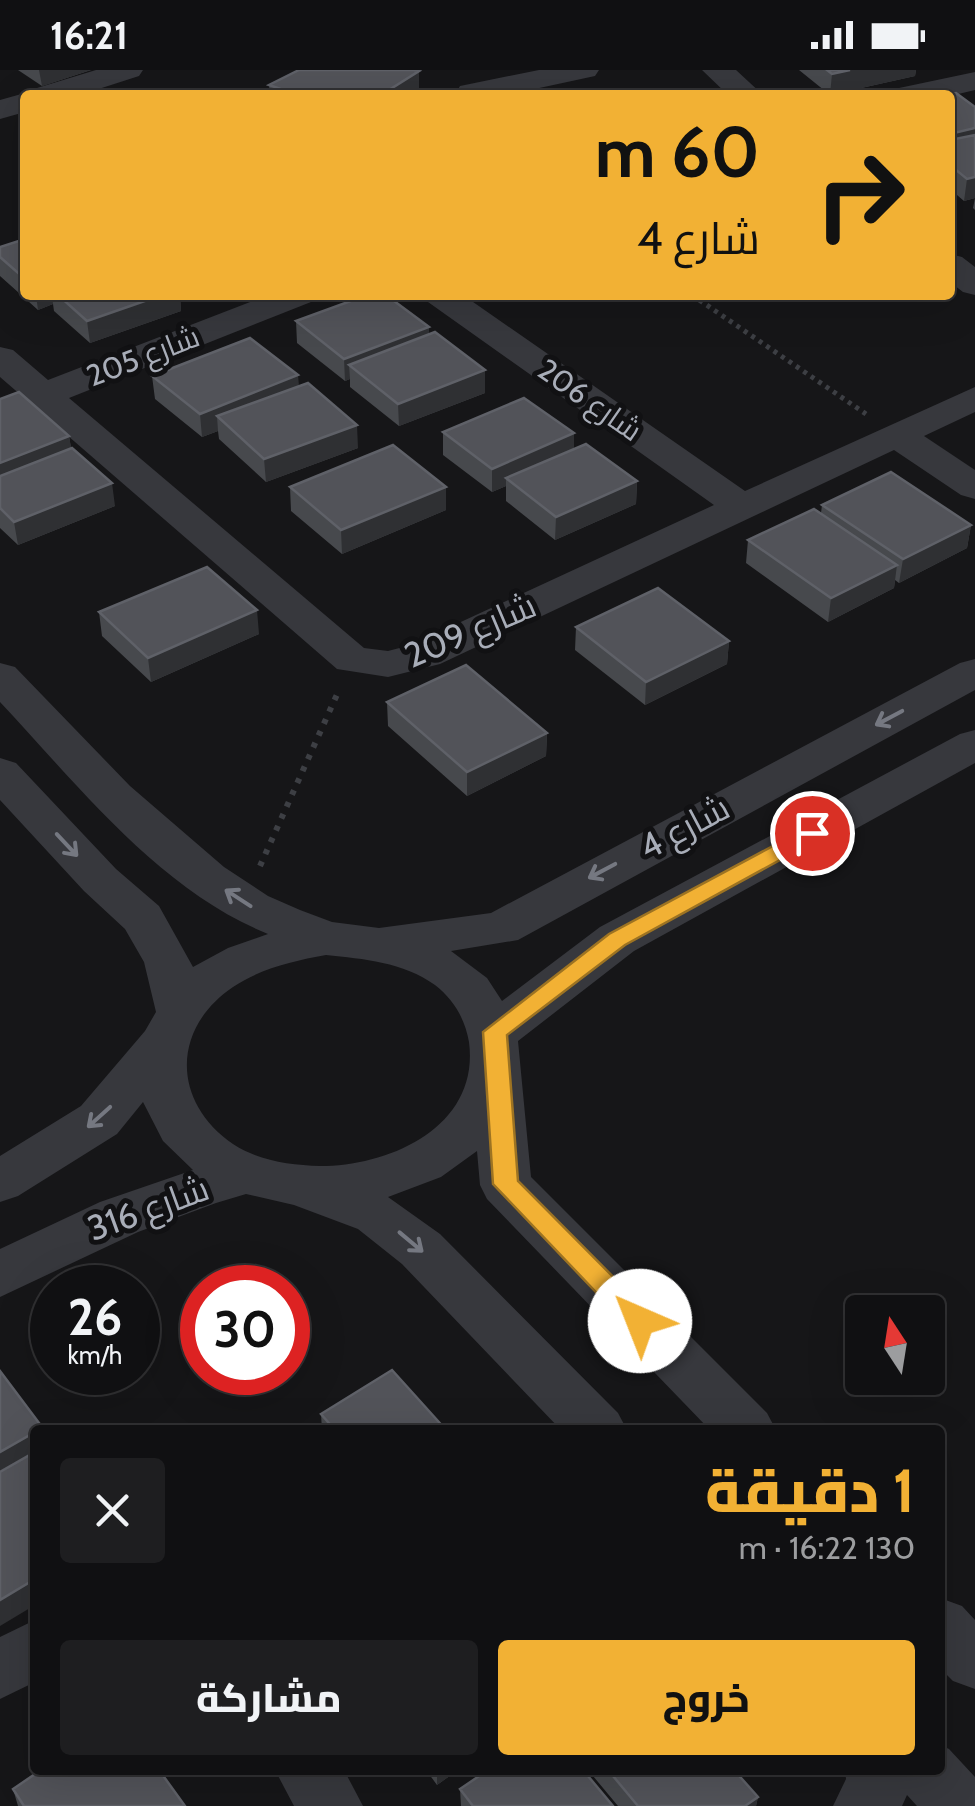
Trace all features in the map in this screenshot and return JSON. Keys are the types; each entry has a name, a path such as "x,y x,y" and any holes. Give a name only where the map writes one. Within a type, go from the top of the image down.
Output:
{"street":[{"path":"487,90 584,70"},
{"path":"717,70 742,90"},
{"path":"64,90 123,72 144,90"},
{"path":"933,90 975,81"},
{"path":"955,268 975,286"},
{"name":"شارع 205","path":"44,395 286,300"},
{"name":"شارع 206","path":"447,300 741,506"},
{"name":"شارع 209","path":"0,358 352,660 388,664 425,656 975,398"},
{"path":"896,434 975,487"},
{"name":"شارع 4","path":"382,943 501,928 975,672"},
{"path":"0,676 109,790 174,850 243,903 326,938"},
{"name":"شارع 4","path":"496,1054 617,940 975,744"},
{"path":"0,774 100,880 142,918 168,962 172,1027 161,1082 174,1119 203,1151 269,1180 376,1214 421,1249 593,1425"},
{"path":"0,1182 99,1120 216,974 268,949 326,938 382,943 433,962 472,992 496,1054 506,1184 742,1425"},
{"path":"269,1180 340,1187 386,1179 426,1162 460,1137 484,1108 496,1054"},
{"name":"شارع 316","path":"0,1275 76,1233 137,1207 269,1180"},
{"path":"945,1631 975,1662"},
{"path":"0,1671 30,1651"},
{"path":"310,1775 332,1806"},
{"path":"866,1806 879,1786 877,1775"},
{"path":"931,1775 959,1806"}],"path":[{"path":"699,300 896,434"},
{"path":"243,903 352,660"}],"building":[{"path":"299,70 419,71 389,90 284,90 269,85"},
{"path":"955,93 975,107 975,128 955,133"},
{"path":"975,135 975,177 967,179 955,169 955,139"},
{"path":"20,241 20,275 0,257 0,247"},
{"path":"64,300 148,300 87,321"},
{"path":"353,300 393,300 429,327 344,359 296,321"},
{"path":"435,332 485,370 398,404 349,365"},
{"path":"250,338 298,375 200,414 152,376"},
{"path":"308,383 357,425 264,459 217,416"},
{"path":"19,392 69,436 0,463 0,399"},
{"path":"524,398 574,433 492,469 443,432"},
{"path":"586,444 637,481 556,517 506,478"},
{"path":"393,445 446,487 341,530 290,487"},
{"path":"72,448 112,483 14,522 0,508 0,476"},
{"path":"891,472 971,525 903,559 822,505"},
{"path":"814,509 897,565 831,598 748,540"},
{"path":"207,567 257,610 148,658 99,612"},
{"path":"658,588 729,641 646,682 576,627"},
{"path":"466,665 547,733 467,772 387,702"},
{"path":"392,1370 442,1425 331,1425 321,1414"},
{"path":"0,1371 40,1425 30,1425 30,1435 0,1452"},
{"path":"30,1455 30,1582 0,1600 0,1472"},
{"path":"34,1775 163,1775 185,1806 24,1806 13,1789"},
{"path":"481,1775 587,1775 613,1806 473,1806 460,1789"},
{"path":"612,1775 738,1775 758,1797 745,1806 638,1806"}],"route":[{"path":"640,1321 506,1184 495,1032 617,940 812,833"}]}
